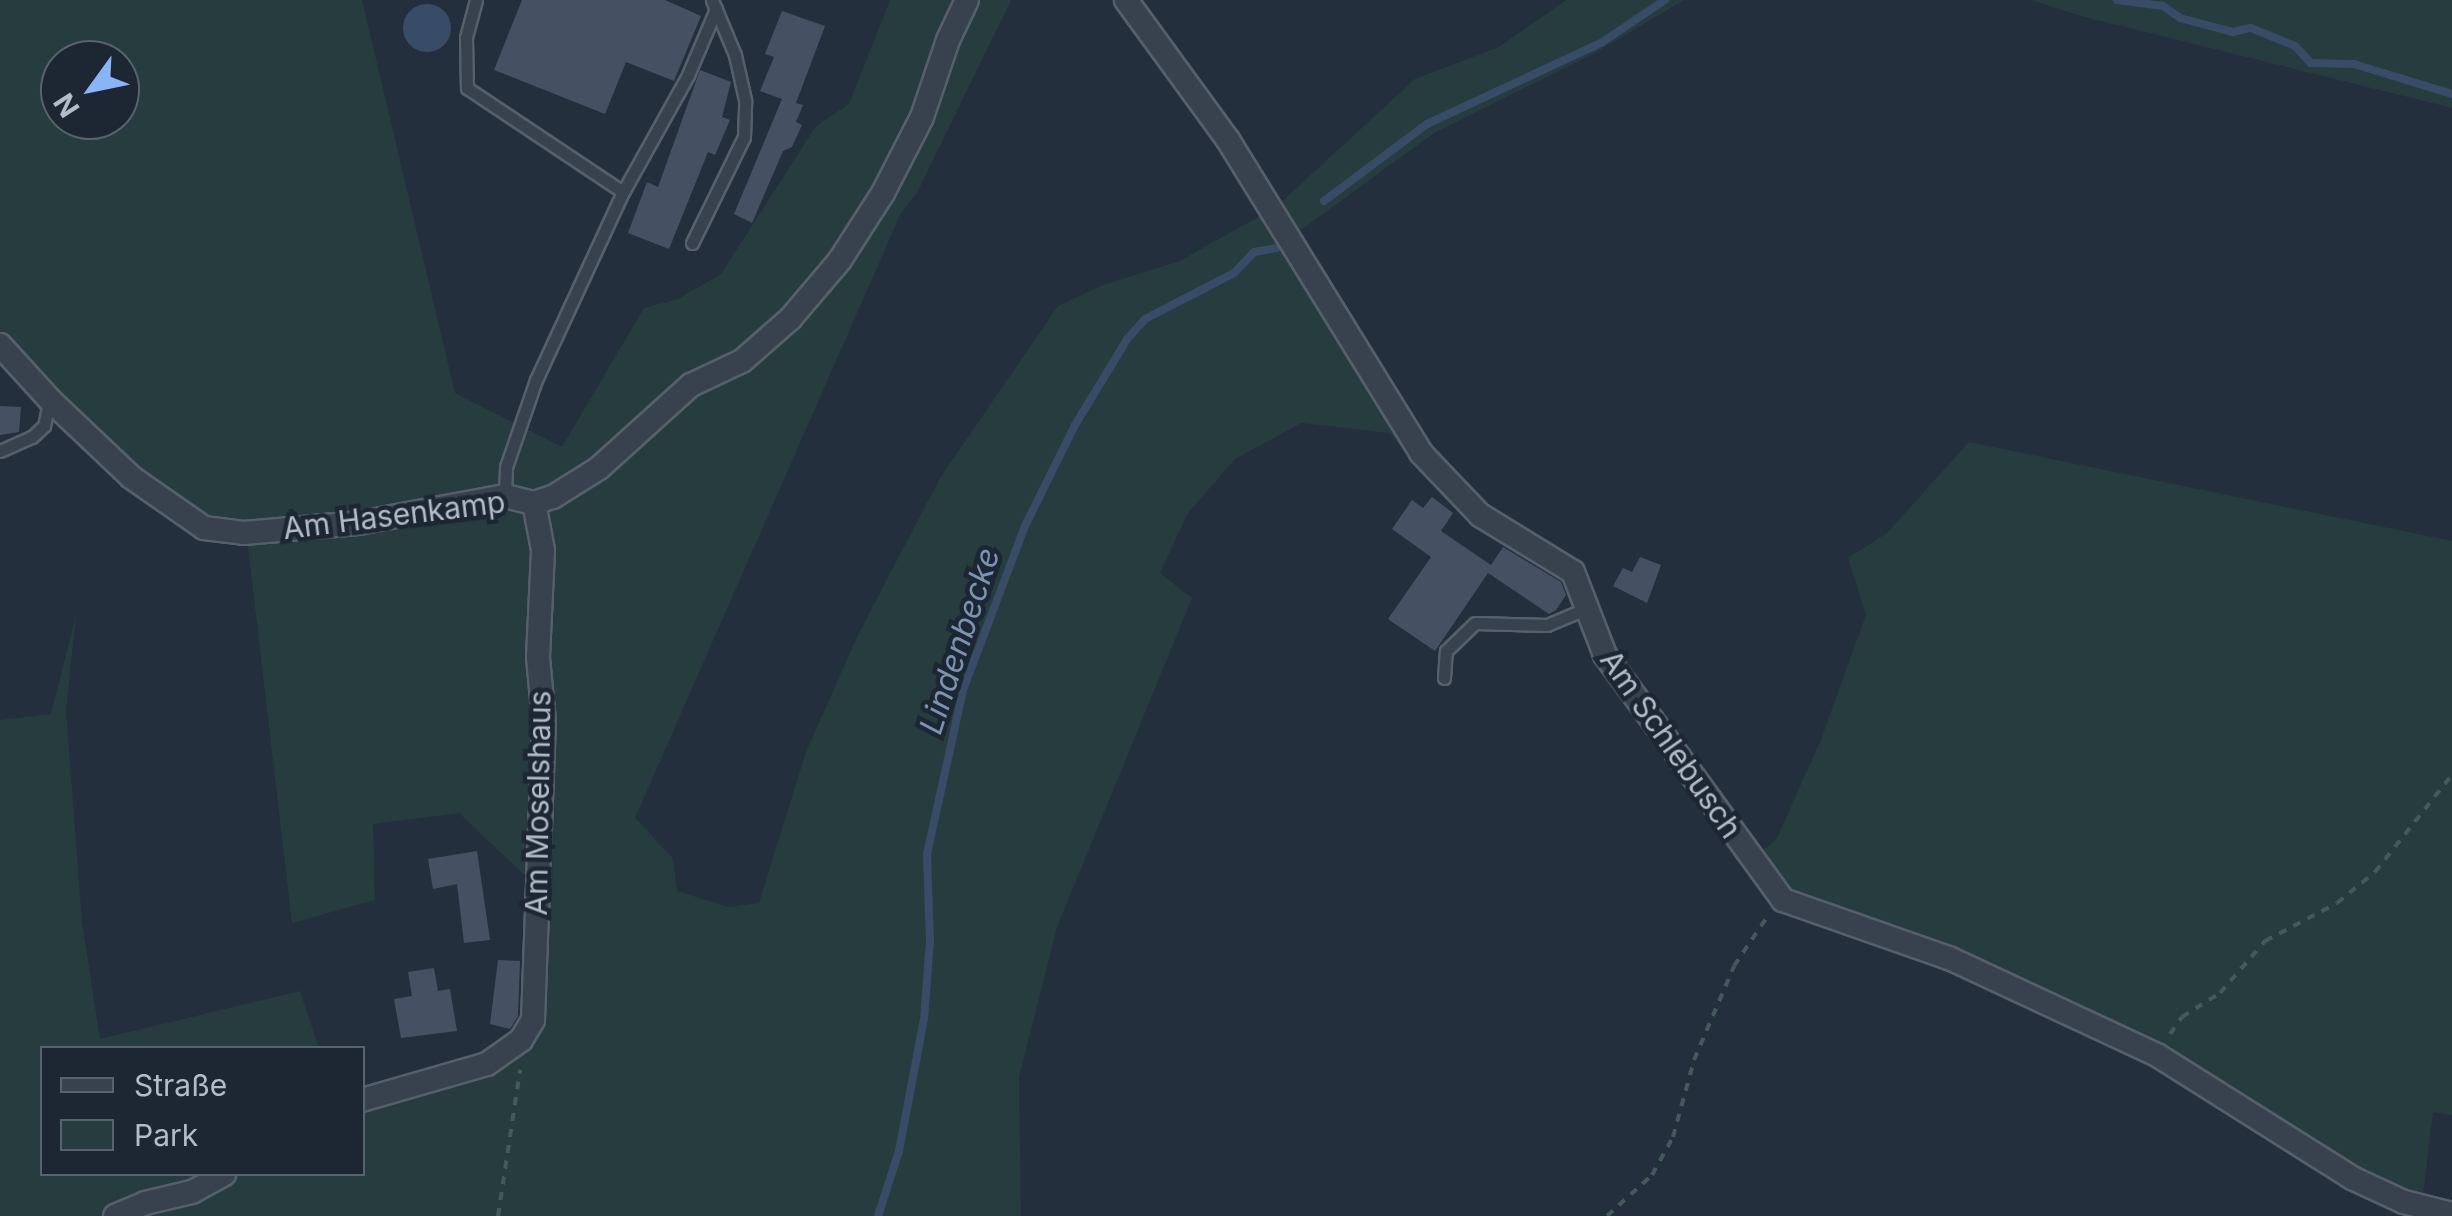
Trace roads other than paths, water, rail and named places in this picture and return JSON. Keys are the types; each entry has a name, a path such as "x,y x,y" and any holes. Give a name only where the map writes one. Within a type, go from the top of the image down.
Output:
{"street":[{"name":"Am Hasenkamp","path":"0,344 50,400 131,478 204,528 244,534 359,522 505,496 534,503 553,497 599,468 692,385 742,360 790,319 840,260 883,193 922,117 948,40 968,0"},
{"name":"Am Schlebusch","path":"1126,0 1228,140 1420,453 1480,515 1562,562 1580,586 1586,610 1617,674 1782,900 1949,958 2157,1055 2352,1178 2404,1202 2452,1214"},
{"name":"Am Moselshaus","path":"365,1099 488,1064 521,1040 535,1010 544,721 538,657 542,550 534,503"},
{"path":"116,1216 145,1203 192,1192 220,1176"}],"lane":[{"path":"476,0 466,38 467,88 623,192"},
{"path":"505,496 506,468 536,380 623,192 688,75 714,5"},
{"path":"692,243 744,137 745,100 736,55 714,5"},
{"path":"0,451 32,438 44,426 50,400"},
{"path":"1444,678 1446,652 1475,623 1548,626 1586,610"}],"water":[{"path":"427,4 444,11 451,28 444,45 427,52 410,45 403,28 410,11"}],"waterway":[{"name":"Lindenbecke","path":"1324,201 1427,124 1601,43 1665,0"},
{"name":"Lindenbecke","path":"2117,0 2163,6 2180,18 2233,32 2251,28 2295,46 2311,63 2354,64 2452,94"},
{"name":"Lindenbecke","path":"878,1216 899,1151 924,1019 930,941 927,854 963,690 1025,526 1075,425 1128,338 1145,319 1234,273 1254,252 1277,248"}]}
